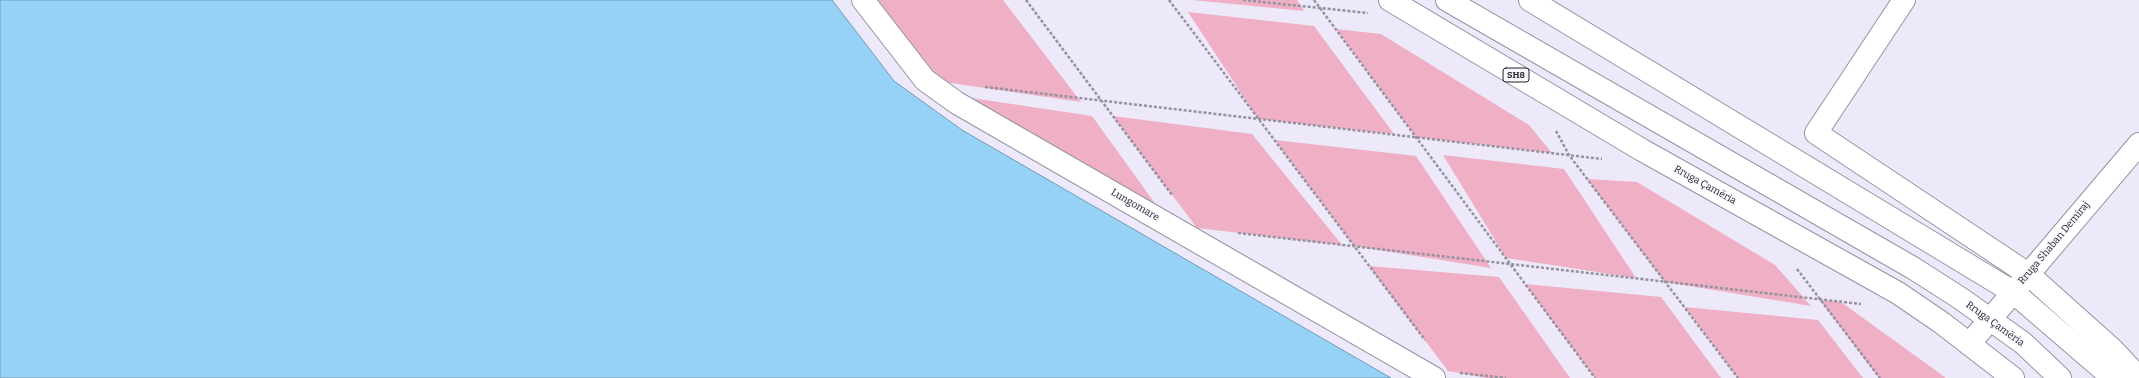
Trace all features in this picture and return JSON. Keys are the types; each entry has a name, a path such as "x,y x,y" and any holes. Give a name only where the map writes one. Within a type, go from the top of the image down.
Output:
{"street":[{"name":"Lungomare","path":"863,0 925,80 957,103 1434,378"},
{"name":"Rruga Çamëria","path":"1447,0 1906,264 1990,319 2023,343 2060,378"},
{"path":"1530,0 2013,292 2113,378"},
{"path":"1904,0 1816,133 2028,274 2113,350 2138,378"},
{"name":"Rruga Çamëria","path":"1383,7 1726,196 1898,293 1970,343 2013,378"},
{"name":"Rruga Shaban Demiraj","path":"1970,343 2139,144"}],"path":[{"path":"1026,0 1174,197"},
{"path":"1169,0 1429,346"},
{"path":"1243,0 1320,9 1383,7"},
{"path":"1314,0 1595,378"},
{"path":"984,87 1608,159"},
{"path":"1555,129 1569,155 1738,378"},
{"path":"1235,233 1863,304"},
{"path":"1794,265 1880,378"},
{"path":"1455,372 1506,378"}],"shaded area":[{"path":"876,0 1003,0 1081,102 937,81"},
{"path":"1192,0 1297,0 1304,11"},
{"path":"1188,12 1314,26 1394,134 1258,119"},
{"path":"1336,29 1381,34 1529,125 1552,153 1416,137"},
{"path":"945,94 1092,116 1172,227"},
{"path":"1113,116 1252,134 1342,245 1197,228"},
{"path":"1275,140 1416,156 1491,268 1354,246"},
{"path":"1443,155 1564,169 1636,278 1506,258"},
{"path":"1587,179 1637,182 1775,265 1811,306 1665,282"},
{"path":"1369,266 1499,277 1570,378 1487,378 1448,371"},
{"path":"1525,284 1661,297 1721,378 1595,378"},
{"path":"1820,300 1841,302 1946,378 1879,378"},
{"path":"1685,307 1818,320 1863,378 1738,378"}],"water":[{"path":"0,0 832,0 894,81 962,130 1391,378 0,378"}]}
